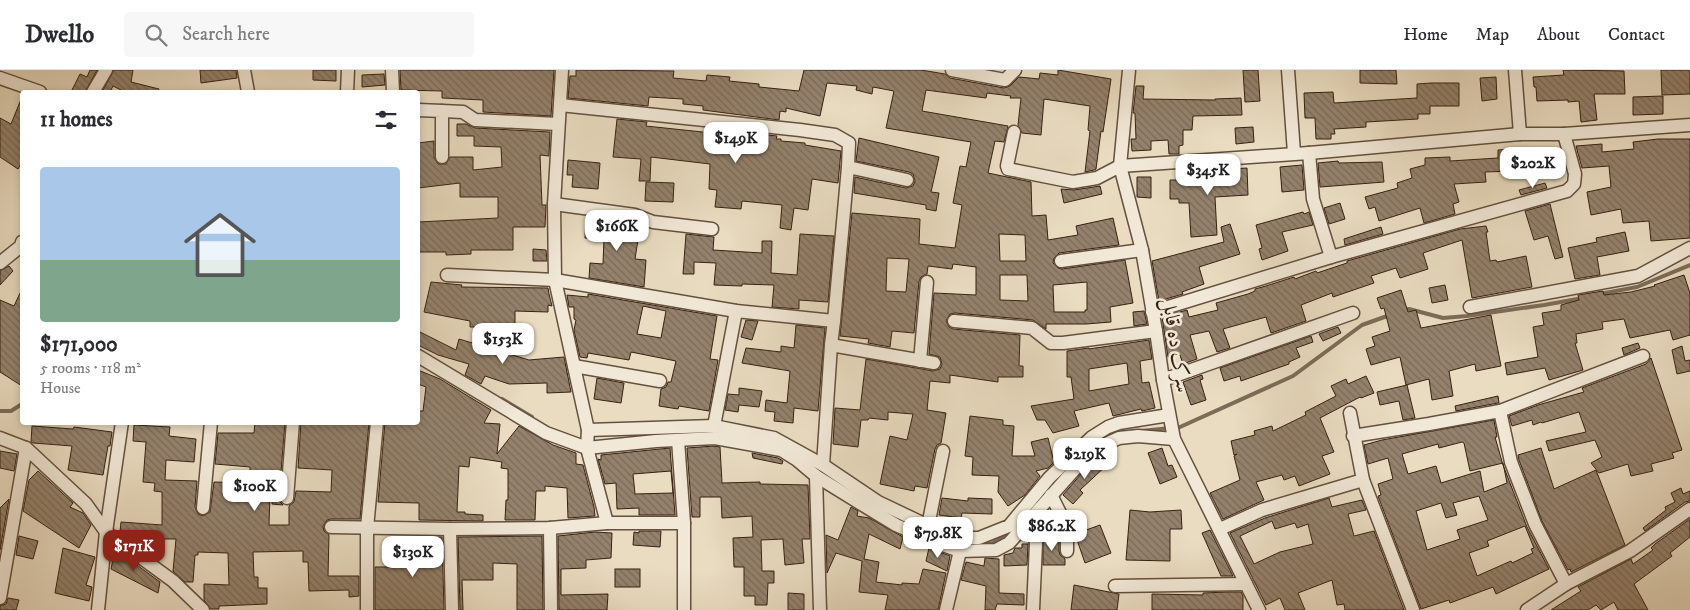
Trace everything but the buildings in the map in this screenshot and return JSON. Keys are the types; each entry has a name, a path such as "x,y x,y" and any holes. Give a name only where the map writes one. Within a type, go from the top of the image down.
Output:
{"street":[{"path":"94,90 106,70"},
{"path":"244,70 248,90"},
{"path":"347,90 348,70"},
{"path":"392,70 393,90"},
{"path":"562,70 554,204 555,280 588,430 587,448 606,523"},
{"path":"952,70 1005,80 1015,70"},
{"name":"سرک ده قابل","path":"1129,70 1120,166 1142,250 1174,439 1259,610"},
{"path":"1288,70 1294,153"},
{"path":"1515,70 1520,134"},
{"path":"0,78 34,90"},
{"path":"560,105 800,130 835,135 849,143 819,470 820,610"},
{"path":"420,110 463,112 475,120 558,124"},
{"path":"442,112 442,157"},
{"path":"1014,132 1008,169 1073,182 1097,178 1120,166 1309,153 1520,134 1564,134 1690,125"},
{"path":"1152,312 1331,257 1567,191 1574,184 1575,174 1564,134"},
{"path":"1309,153 1312,199 1331,257"},
{"path":"848,167 907,180"},
{"path":"554,204 635,214 653,222 712,229"},
{"path":"0,263 20,247"},
{"path":"1470,307 1638,276 1690,248"},
{"path":"1061,261 1142,250"},
{"path":"447,275 555,280 736,311 834,321"},
{"path":"920,361 927,282"},
{"path":"714,426 736,311"},
{"path":"1163,380 1353,313"},
{"path":"954,321 1032,328 1051,343 1156,331"},
{"path":"831,346 934,363"},
{"path":"1353,436 1500,411 1643,356"},
{"path":"420,357 546,432 587,448 716,438 781,450 878,502 941,532 962,538 979,538 1009,526 1049,478 1092,437 1108,427 1119,423 1169,415"},
{"path":"574,366 660,381"},
{"path":"1500,411 1514,471 1535,524 1566,584"},
{"path":"1350,413 1353,436 1364,480 1413,610"},
{"path":"98,610 106,532 122,425"},
{"path":"203,508 211,425"},
{"path":"287,498 293,425"},
{"path":"367,610 366,528 377,425"},
{"path":"588,430 714,426 774,438 896,525 960,551 996,550 1009,543 1083,460 1119,438 1138,436 1174,439"},
{"path":"0,438 26,448 86,504 106,532 173,581 203,610"},
{"path":"678,440 684,523 684,610"},
{"path":"0,598 26,448"},
{"path":"928,526 943,450"},
{"path":"1220,529 1262,510 1364,480"},
{"path":"1051,495 1067,527 1067,551"},
{"path":"1527,610 1566,584 1630,551 1690,509"},
{"path":"1029,522 1036,543 1033,610"},
{"path":"331,528 550,528 606,523 684,523"},
{"path":"550,528 552,610"},
{"path":"450,529 452,610"},
{"path":"946,610 960,551"},
{"path":"1115,586 1246,584"}],"waterway":[{"path":"1600,294 1637,287 1690,265"},
{"path":"1403,310 1409,309 1443,318 1583,298"},
{"path":"1141,431 1180,427 1293,376 1362,325 1390,315"},
{"path":"502,399 532,417"},
{"path":"0,411 11,411 20,405"},
{"path":"816,468 833,479"},
{"path":"985,545 993,543 1013,529"}]}
